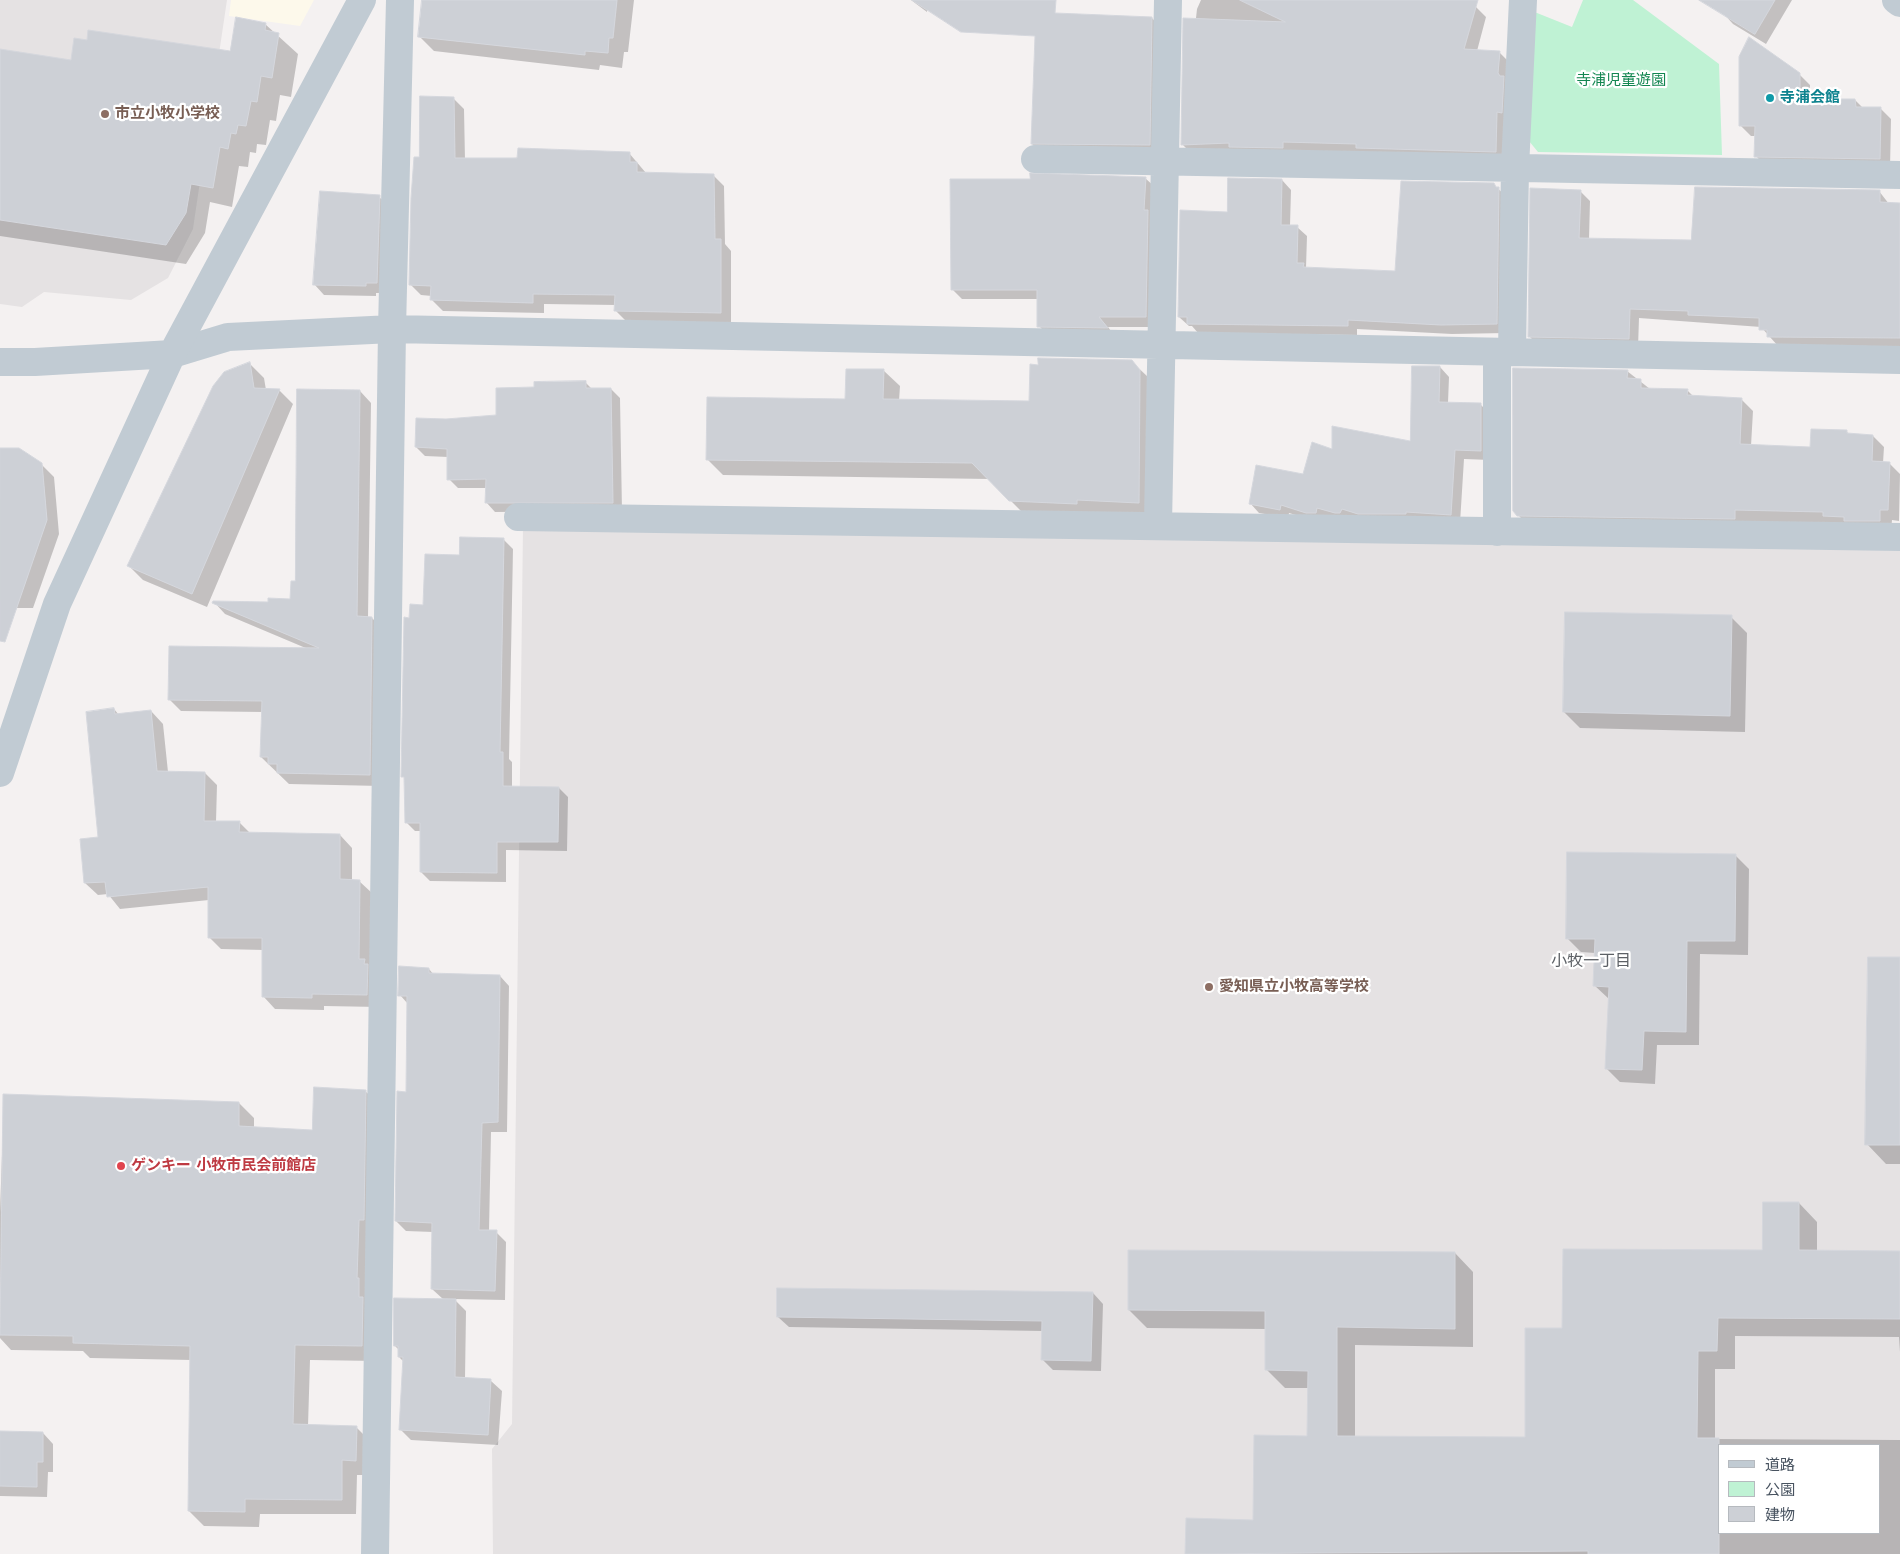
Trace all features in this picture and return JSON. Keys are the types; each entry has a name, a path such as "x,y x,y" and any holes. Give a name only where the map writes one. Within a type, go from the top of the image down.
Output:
{"street":[{"path":"0,774 57,604 172,354 362,0"},
{"path":"375,1554 392,329 400,0"},
{"path":"1158,525 1168,0"},
{"path":"1497,532 1523,0"},
{"path":"1896,0 1900,3"},
{"path":"1035,158 1900,175"},
{"path":"0,362 35,362 172,354 228,337 392,329 1900,360"},
{"path":"518,517 1900,537"}],"shaded area":[{"name":"市立小牧小学校","path":"0,0 227,0 193,229 168,278 131,300 44,292 22,307 0,304"},
{"path":"231,0 314,0 300,26 229,16"},
{"name":"愛知県立小牧高等学校","path":"523,527 1900,550 1900,1554 493,1554 492,1449 512,1424"}],"green space":[{"name":"寺浦児童遊園","path":"1583,0 1633,0 1719,64 1722,155 1538,152 1529,141 1532,11 1572,27"}],"building":[{"path":"422,0 617,0 613,38 609,38 608,53 585,51 585,55 418,37"},
{"path":"912,0 1056,0 1055,13 1152,17 1150,145 1031,144 1035,36 961,32"},
{"path":"1240,0 1478,0 1464,49 1500,51 1498,73 1500,76 1504,76 1502,113 1497,112 1496,152 1356,148 1356,144 1283,142 1283,148 1229,147 1229,143 1181,145 1183,18 1285,22"},
{"path":"1699,0 1775,0 1755,34"},
{"name":"市立小牧小学校","path":"236,17 266,23 265,30 279,33 272,78 261,76 257,102 251,101 246,126 238,125 236,134 231,133 228,149 220,147 213,188 191,184 186,213 166,245 0,220 0,49 71,60 74,38 87,40 88,30 230,51"},
{"path":"1749,37 1800,73 1800,99 1855,99 1856,107 1881,107 1880,159 1754,157 1755,126 1739,126 1739,57"},
{"path":"420,96 454,97 455,158 517,158 518,148 630,152 630,162 637,162 637,172 714,174 715,239 721,239 721,313 614,311 615,295 533,294 533,303 430,300 431,286 409,285 411,198 414,157 419,157"},
{"path":"1030,173 1146,177 1144,210 1148,210 1146,317 1099,317 1108,328 1037,327 1037,290 951,290 950,179 1030,179"},
{"path":"1228,178 1282,179 1281,225 1298,225 1297,263 1304,263 1303,267 1395,271 1401,181 1494,183 1496,187 1499,187 1497,324 1441,325 1348,320 1348,326 1187,324 1187,317 1178,317 1180,210 1227,212"},
{"path":"1695,187 1880,190 1880,202 1900,203 1900,338 1767,337 1767,330 1759,330 1759,318 1688,315 1688,311 1630,309 1629,339 1528,337 1530,188 1581,190 1579,238 1691,240"},
{"path":"320,191 380,195 377,283 366,283 366,286 313,285"},
{"path":"1038,358 1132,360 1140,370 1139,503 1077,500 1077,504 1009,501 972,463 706,460 707,397 845,399 846,369 884,369 883,399 1029,401 1030,364 1038,365"},
{"path":"250,362 254,388 280,389 192,594 127,566 213,386 224,372"},
{"path":"1412,366 1440,366 1439,402 1481,403 1481,451 1455,450 1451,515 1406,512 1406,514 1358,514 1342,509 1340,513 1335,513 1317,508 1316,513 1306,513 1281,505 1280,510 1249,504 1256,465 1303,474 1312,442 1332,449 1332,426 1410,441"},
{"path":"1513,368 1628,370 1627,378 1641,379 1641,388 1688,389 1687,395 1742,398 1740,444 1810,447 1811,429 1847,430 1847,433 1873,435 1872,461 1890,462 1888,510 1880,510 1880,521 1844,521 1844,517 1823,516 1823,512 1735,510 1735,519 1517,516 1513,511"},
{"path":"586,381 586,388 611,388 613,503 485,503 486,479 447,480 447,449 415,447 416,418 446,419 496,415 496,388 534,387 534,382"},
{"path":"297,389 360,390 357,616 372,617 370,775 277,773 277,764 268,764 268,757 260,757 262,701 168,700 169,646 319,648 212,603 213,601 268,602 268,598 290,599 291,581 295,581"},
{"path":"0,448 19,448 42,463 47,520 5,642 0,641"},
{"path":"460,537 504,538 500,752 503,752 503,786 559,787 558,842 497,842 497,873 420,872 420,823 405,823 404,777 401,777 404,617 409,618 410,604 423,605 425,554 459,555"},
{"path":"1565,612 1732,615 1730,716 1563,712"},
{"path":"114,708 115,714 151,710 157,771 205,772 204,821 240,821 239,832 340,834 340,879 360,880 359,959 365,959 364,964 368,964 367,995 312,994 312,998 262,997 262,938 208,938 208,887 107,897 105,882 84,883 80,839 98,837 86,712"},
{"path":"1567,852 1736,854 1735,941 1687,941 1686,1032 1644,1031 1642,1070 1605,1069 1609,987 1593,986 1595,939 1566,939"},
{"path":"1868,957 1900,957 1900,1145 1865,1145"},
{"path":"399,966 429,968 429,973 500,975 498,1122 482,1123 479,1230 497,1230 495,1291 431,1289 432,1223 395,1221 397,1091 406,1092 407,996 398,996"},
{"path":"314,1087 366,1090 364,1220 359,1220 357,1278 359,1278 359,1297 363,1297 362,1346 295,1345 293,1424 357,1426 356,1461 342,1460 342,1500 245,1499 245,1512 188,1511 190,1346 73,1343 73,1336 0,1335 3,1094 239,1102 239,1126 312,1130"},
{"path":"1763,1202 1799,1202 1799,1250 1900,1251 1900,1319 1718,1318 1717,1351 1698,1351 1697,1438 1719,1438 1719,1554 1588,1554 1588,1551 1185,1554 1186,1518 1253,1520 1254,1435 1307,1436 1308,1371 1265,1370 1265,1311 1128,1310 1128,1250 1455,1252 1455,1329 1337,1327 1337,1436 1525,1437 1525,1328 1562,1328 1563,1249 1762,1250"},
{"path":"777,1288 1093,1292 1091,1361 1041,1360 1042,1321 777,1317"},
{"path":"394,1298 456,1299 455,1377 491,1379 488,1435 399,1430 403,1357 398,1357 398,1346 394,1346"},
{"path":"0,1431 43,1432 43,1462 37,1462 37,1487 0,1486"}],"place":[{"name":"寺浦会館","path":"1770,98"},
{"name":"市立小牧小学校","path":"105,114"},
{"name":"愛知県立小牧高等学校","path":"1209,987"},
{"name":"ゲンキー 小牧市民会前館店","path":"121,1166"}],"district":[{"name":"小牧一丁目","path":"1591,962"}]}
